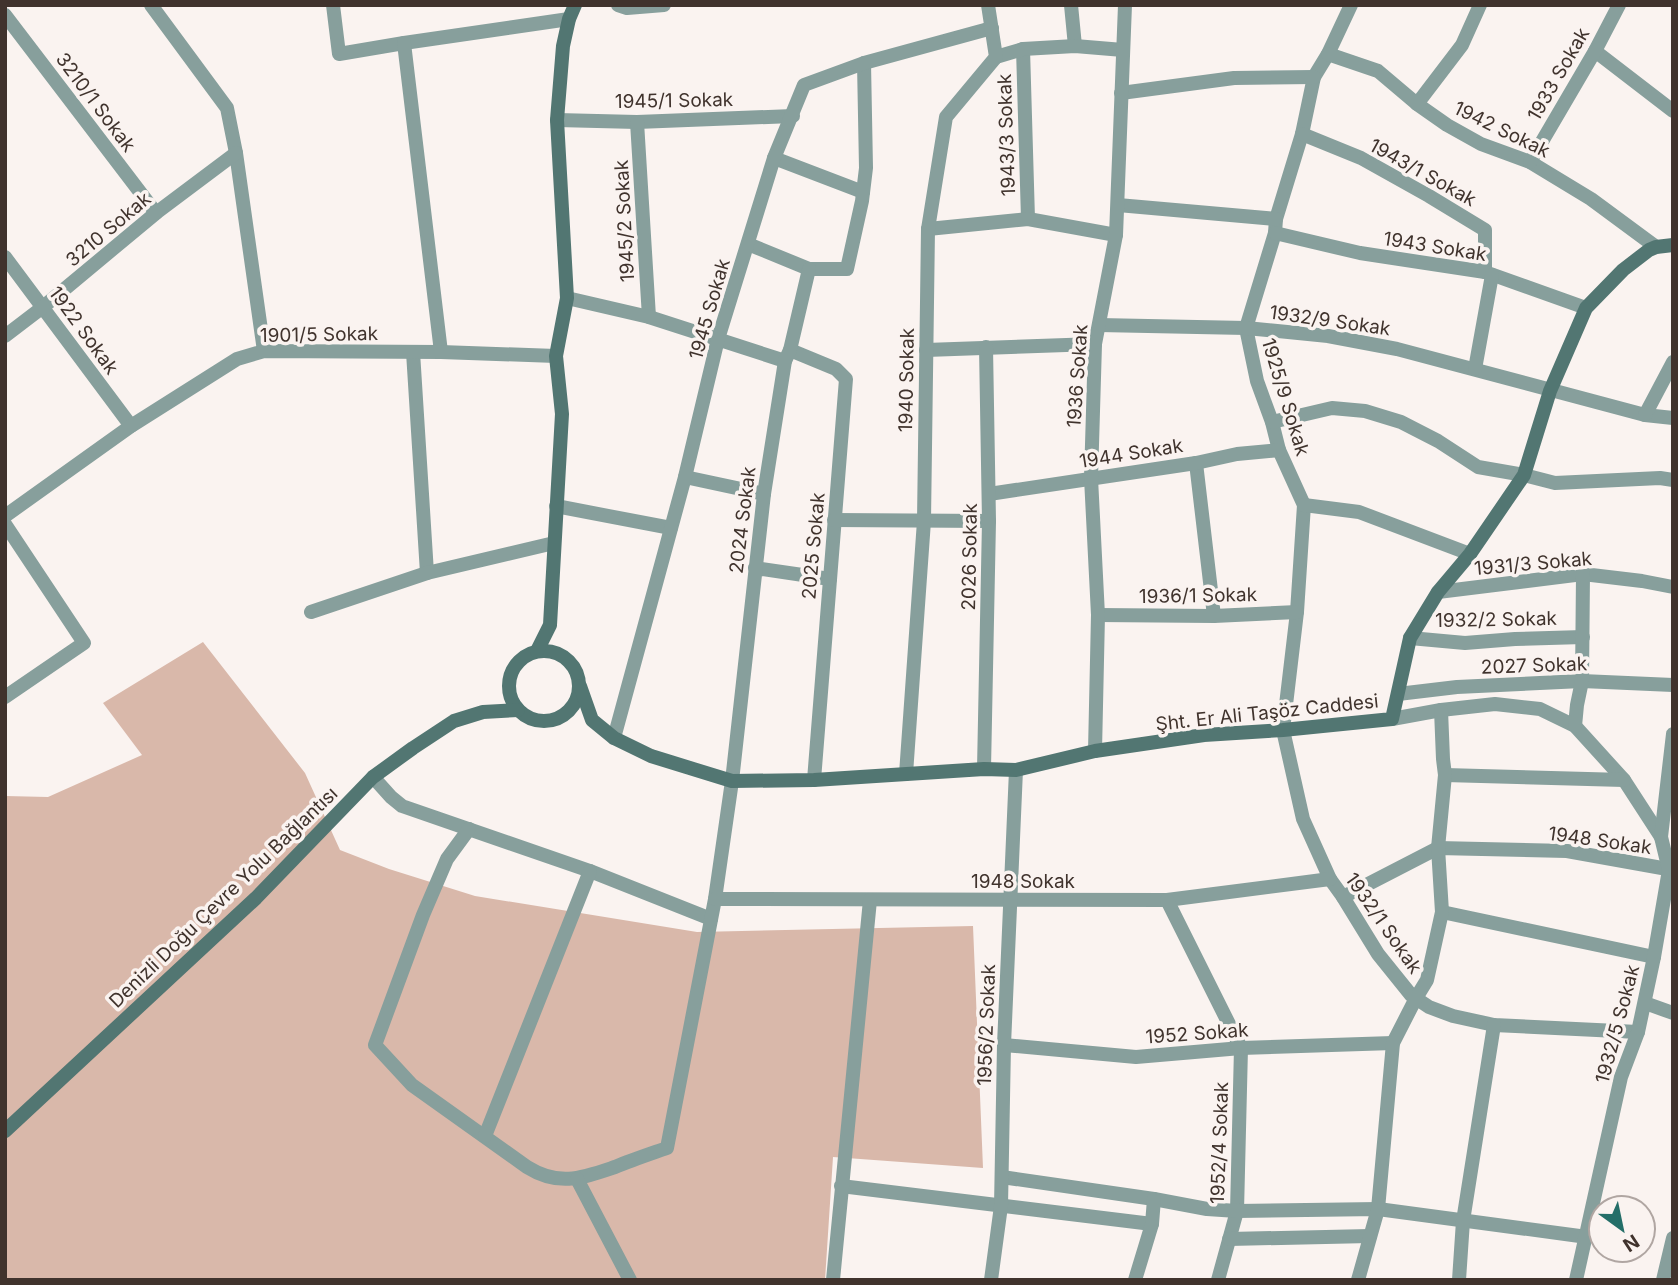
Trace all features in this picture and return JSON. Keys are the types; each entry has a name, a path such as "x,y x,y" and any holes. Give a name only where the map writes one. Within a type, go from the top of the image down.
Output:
{"street":[{"path":"151,5 227,108 236,153 264,351"},
{"path":"333,5 339,54 569,19"},
{"path":"537,651 550,625 562,414 556,356 567,298 557,120 563,46 575,5"},
{"path":"618,5 627,8 664,5"},
{"path":"988,5 996,57 1023,49 1075,46 1123,50"},
{"path":"1071,5 1075,46"},
{"name":"1936 Sokak","path":"1095,751 1098,615 1091,478 1095,344 1116,235 1125,5"},
{"name":"1925/9 Sokak","path":"1283,730 1297,612 1304,505 1279,450 1257,382 1246,328 1302,134 1314,77 1351,5"},
{"path":"1417,104 1462,45 1480,5"},
{"name":"1933 Sokak","path":"1530,162 1619,5"},
{"name":"3210/1 Sokak","path":"5,15 156,213"},
{"name":"1945 Sokak","path":"614,738 685,477 718,339 774,158 804,85 864,63 992,29"},
{"path":"404,43 440,352"},
{"name":"1943/3 Sokak","path":"1023,49 1027,219"},
{"path":"1595,51 1673,111"},
{"name":"1942 Sokak","path":"1328,54 1378,71 1447,125 1482,144 1530,162 1591,199 1656,247"},
{"name":"1940 Sokak","path":"906,774 924,521 928,229 946,117 996,57"},
{"path":"748,244 809,268 847,269 866,168 864,63"},
{"path":"1121,93 1234,78 1314,77"},
{"name":"1945/1 Sokak","path":"557,120 637,122 793,116"},
{"name":"1945/2 Sokak","path":"637,122 649,317"},
{"name":"1943/1 Sokak","path":"1302,134 1361,158 1429,195 1485,230 1488,274"},
{"name":"3210 Sokak","path":"5,336 156,213 236,153"},
{"path":"774,158 863,191"},
{"name":"1943 Sokak","path":"1118,205 1275,226 1360,253 1488,274 1586,309"},
{"path":"928,229 1027,219 1116,235"},
{"path":"1656,247 1673,246"},
{"name":"Şht. Er Ali Taşöz Caddesi","path":"592,720 614,738 651,756 732,781 814,780 984,769 1016,770 1095,751 1204,735 1392,719 1410,638 1438,592 1470,554 1524,475 1550,391 1586,309 1623,270 1656,247"},
{"name":"1922 Sokak","path":"5,257 131,426"},
{"name":"2024 Sokak","path":"578,1179 667,1148 715,899 732,781 764,494 787,355 809,268"},
{"path":"1475,369 1488,274"},
{"path":"567,298 649,317 718,339 787,355"},
{"name":"1932/9 Sokak","path":"1099,325 1246,328 1328,336 1396,349 1645,415 1673,418"},
{"path":"926,350 1095,344"},
{"name":"2026 Sokak","path":"984,769 989,521 986,347"},
{"name":"1901/5 Sokak","path":"5,516 131,426 237,359 264,351 556,356"},
{"path":"413,352 427,573"},
{"name":"2025 Sokak","path":"787,355 836,369 846,379 814,780"},
{"path":"1645,415 1673,362"},
{"path":"1272,422 1332,408 1365,411 1401,422 1438,441 1478,467 1555,483 1660,478 1673,480"},
{"name":"1944 Sokak","path":"989,494 1196,463 1237,454 1279,450"},
{"path":"1196,463 1214,616"},
{"path":"685,477 764,494"},
{"path":"1304,505 1359,512 1470,554"},
{"path":"556,506 671,528"},
{"path":"834,520 989,521"},
{"path":"5,524 84,642 5,697"},
{"path":"311,612 427,573 554,543"},
{"path":"755,568 830,579"},
{"path":"1574,726 1582,681 1583,574"},
{"name":"1931/3 Sokak","path":"1438,592 1583,574 1673,587"},
{"name":"1936/1 Sokak","path":"1098,615 1214,616 1297,612"},
{"path":"550,625 575,667 592,720 563,717 534,720 526,717 518,710 509,692 512,670 518,661 537,651 559,653 568,659"},
{"name":"1932/2 Sokak","path":"1410,638 1465,643 1583,637"},
{"name":"2027 Sokak","path":"1398,694 1457,687 1582,681 1673,685"},
{"path":"563,717 570,710 580,686"},
{"path":"483,712 509,692"},
{"path":"1392,719 1495,704 1540,709 1574,726 1624,780 1661,837"},
{"path":"483,712 518,710"},
{"path":"1358,1280 1378,1209 1393,1044 1427,980 1442,912 1438,848 1445,775 1441,710"},
{"name":"Denizli Doğu Çevre Yolu Bağlantısı","path":"5,1131 256,898 373,777 454,722 483,712"},
{"name":"1932/1 Sokak","path":"1283,730 1303,819 1330,879 1378,954 1411,995 1429,1007 1453,1016 1494,1025 1637,1032"},
{"name":"1932/5 Sokak","path":"1596,1194 1621,1077 1645,1003 1671,870 1661,837 1673,734"},
{"name":"1956/2 Sokak","path":"991,1280 1002,1206 1004,1045 1016,770"},
{"path":"1445,775 1624,780"},
{"path":"373,777 402,806 590,871 711,919"},
{"path":"469,829 442,870 375,1045 412,1086 535,1172 553,1178 578,1179 630,1280"},
{"path":"1343,897 1438,848"},
{"name":"1948 Sokak","path":"1438,848 1567,851 1671,870"},
{"path":"485,1136 590,871"},
{"name":"1948 Sokak","path":"715,899 1167,900 1330,879"},
{"path":"833,1280 870,900"},
{"path":"1167,900 1241,1048"},
{"path":"1442,912 1654,957"},
{"path":"1645,1003 1673,1013"},
{"path":"1459,1280 1463,1221 1494,1025"},
{"name":"1952 Sokak","path":"1004,1045 1136,1057 1241,1048 1393,1044"},
{"name":"1952/4 Sokak","path":"1218,1280 1237,1211 1241,1048"},
{"path":"1002,1177 1207,1209 1378,1209 1587,1237"},
{"path":"841,1186 1152,1224"},
{"path":"1135,1280 1152,1224 1154,1199"},
{"path":"1229,1239 1370,1236"},
{"name":"1932/5 Sokak","path":"1576,1280 1587,1237"},
{"path":"1663,1280 1673,1238"}],"shaded area":[{"path":"203,642 305,773 340,850 389,869 475,896 697,932 973,926 983,1168 833,1157 825,1280 5,1280 5,796 48,797 142,755 103,703"}]}
